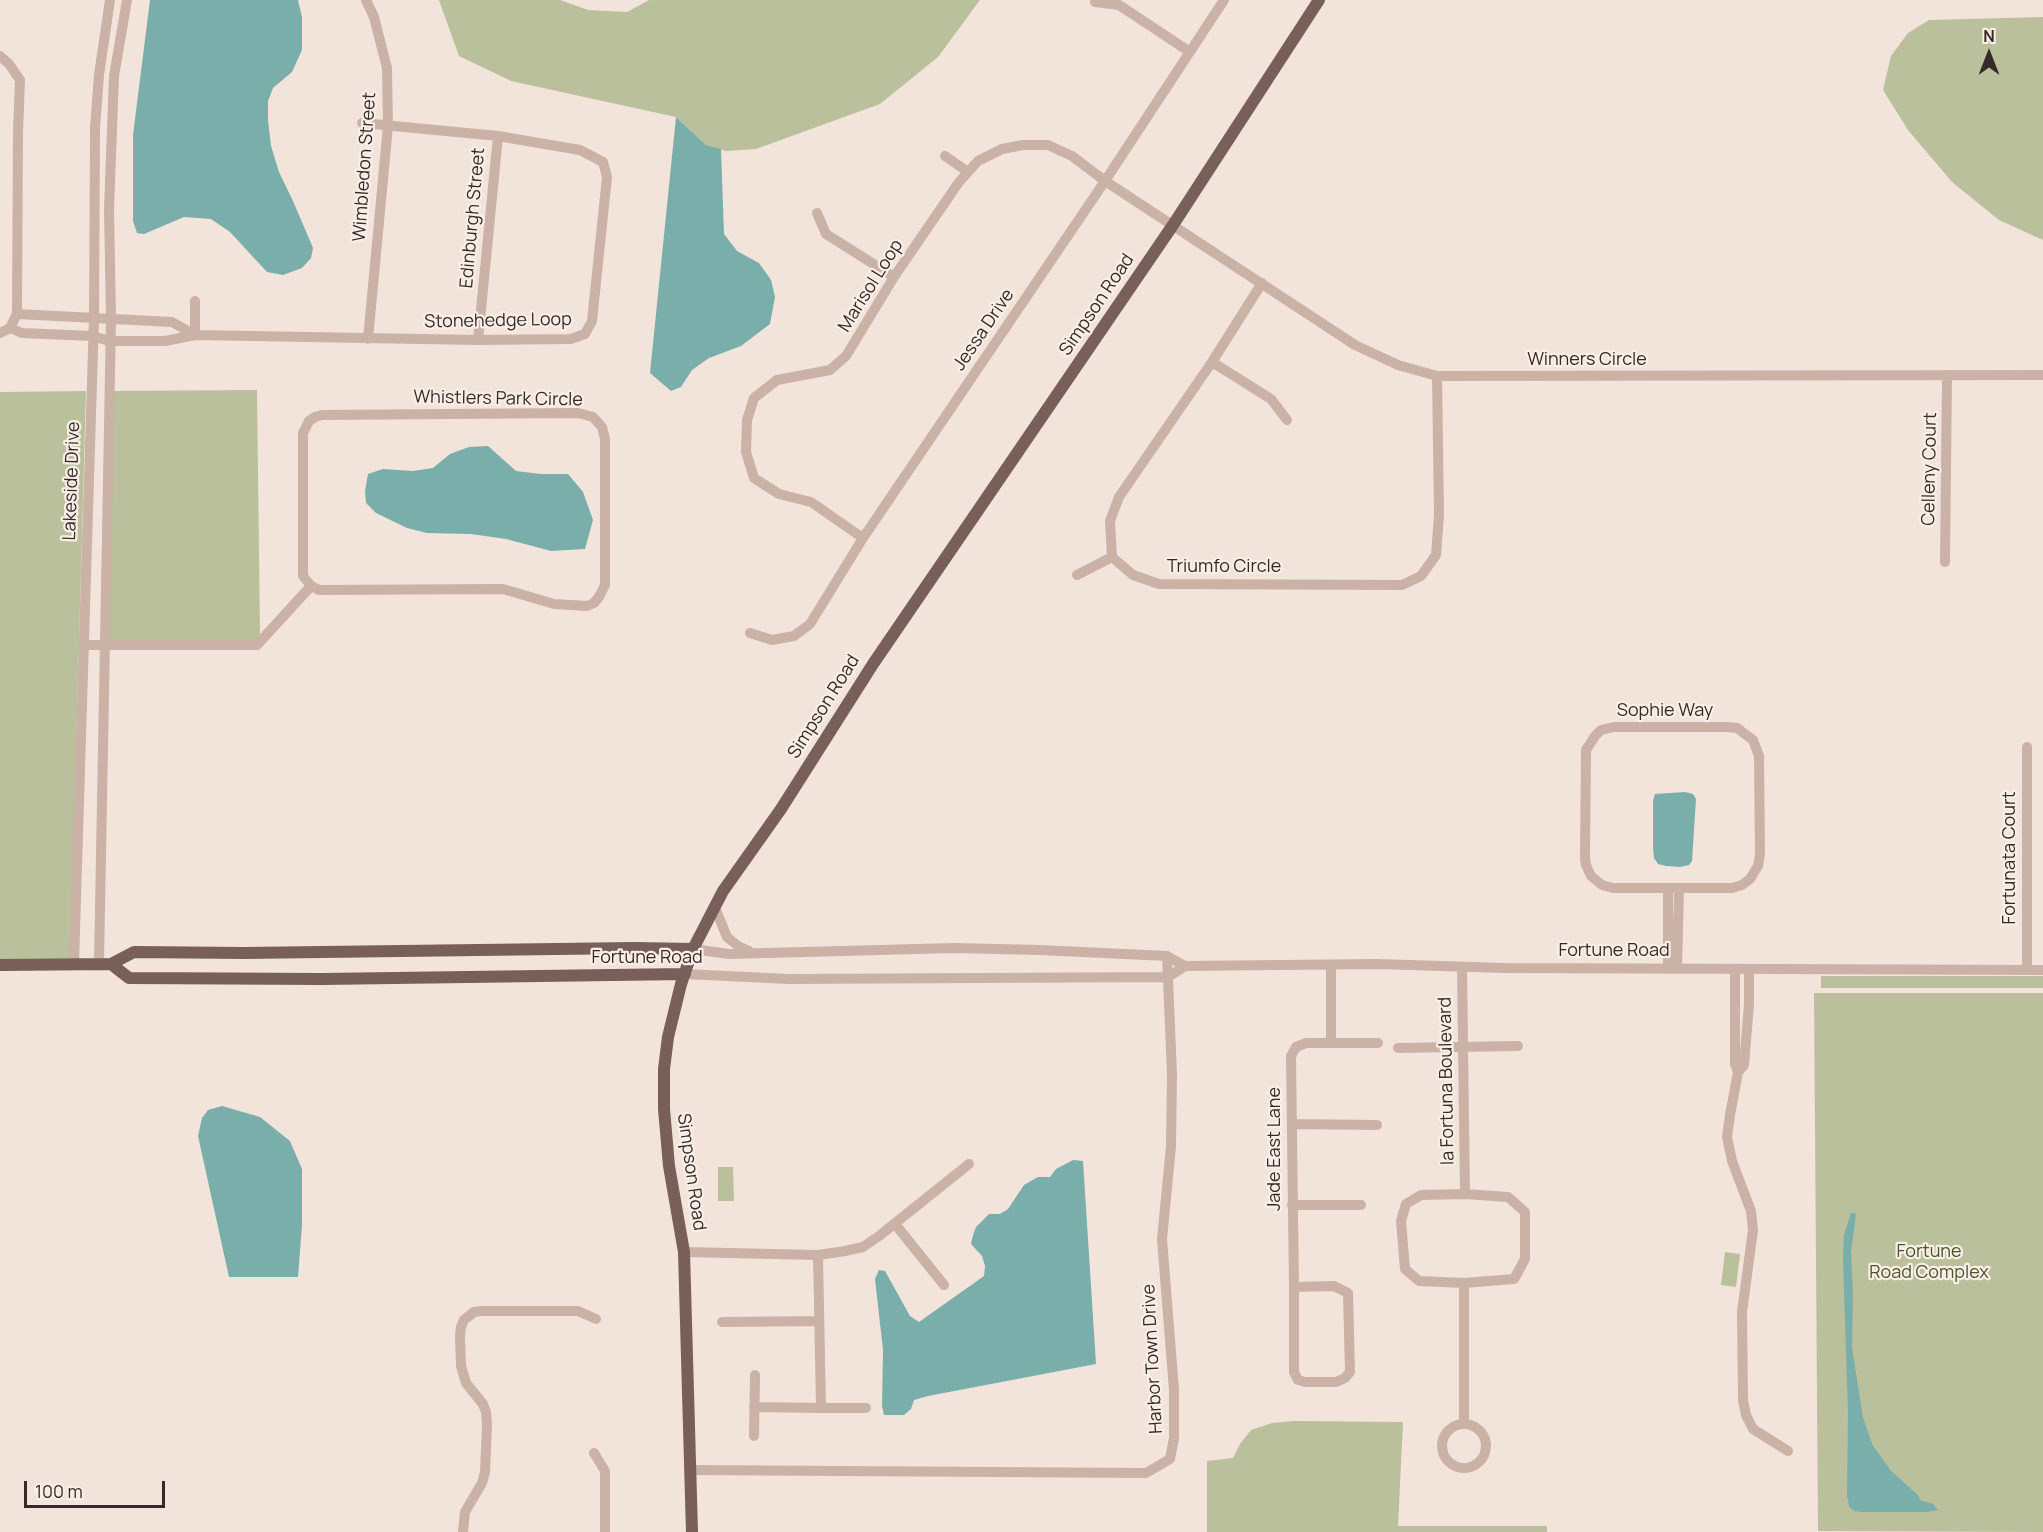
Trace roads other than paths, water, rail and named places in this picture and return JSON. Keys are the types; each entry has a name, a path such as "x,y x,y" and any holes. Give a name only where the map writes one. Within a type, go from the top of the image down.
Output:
{"main road":[{"name":"Simpson Road","path":"692,1532 684,1252 669,1166 664,1109 664,1069 668,1038 693,949 723,891 781,809 873,664 1173,225 1319,0"},
{"name":"Fortune Road","path":"0,965 105,964 134,952 693,949"},
{"name":"Fortune Road","path":"105,964 129,978 527,977 685,974"}],"street":[{"name":"Lakeside Drive","path":"74,963 94,318 95,128 99,75 110,0"},
{"name":"Lakeside Drive","path":"105,964 103,834 104,646 111,319 109,209 114,76 127,0"},
{"name":"Wimbledon Street","path":"366,0 374,17 387,68 387,126 368,339"},
{"name":"Jessa Drive","path":"750,633 772,640 794,636 810,624 863,538 1105,181 1224,0"},
{"path":"1095,2 1119,5 1190,52"},
{"path":"0,56 20,80 17,314 5,330"},
{"name":"Stonehedge Loop","path":"5,330 22,333 93,336 109,340 165,341 195,335 478,340 571,339 585,334 592,321 607,177 603,162 580,150 498,136 362,123"},
{"name":"Edinburgh Street","path":"478,340 498,136"},
{"name":"Marisol Loop","path":"863,538 810,502 779,494 754,478 746,452 747,420 754,398 777,380 830,370 846,356 894,277 978,161 1002,149 1048,145 1072,156 1105,181 1173,225"},
{"path":"945,156 968,172"},
{"path":"817,213 826,234 894,277"},
{"name":"Winners Circle","path":"1173,225 1355,345 1398,365 1437,376 2043,375"},
{"path":"1077,575 1112,557 1110,521 1119,497 1212,362 1262,283"},
{"path":"195,301 195,335"},
{"name":"Stonehedge Loop","path":"17,314 172,322 195,335"},
{"path":"1212,362 1271,399 1287,420"},
{"name":"Triumfo Circle","path":"1112,557 1133,575 1159,584 1402,585 1421,576 1436,555 1440,515 1437,376"},
{"name":"Celleny Court","path":"1946,562 1947,376"},
{"name":"Whistlers Park Circle","path":"578,413 593,417 602,427 605,439 605,585 603,592 594,603 579,607 554,604 503,589 319,590 311,586 303,576 303,433 309,421 315,417 322,415 578,413"},
{"path":"83,645 257,645 311,586"},
{"name":"Sophie Way","path":"1614,727 1737,728 1750,737 1758,748 1760,756 1760,854 1756,871 1746,883 1736,887 1674,888 1607,887 1596,880 1586,865 1585,757 1589,743 1601,730 1614,727"},
{"name":"Fortunata Court","path":"2027,747 2027,970"},
{"path":"1672,969 1674,888"},
{"path":"715,908 727,937 738,946 755,953"},
{"name":"Fortune Road","path":"693,949 729,954 973,948 1167,956 1185,966 2043,970"},
{"name":"Harbor Town Drive","path":"691,1470 1146,1473 1170,1459 1174,1438 1174,1390 1162,1239 1171,1146 1172,1074 1167,956"},
{"path":"1330,965 1331,1043"},
{"path":"1168,977 1185,966"},
{"name":"la Fortuna Boulevard","path":"1462,967 1465,1194"},
{"path":"1736,970 1735,1064 1738,1072"},
{"path":"1749,970 1748,1028 1744,1065 1738,1072 1727,1137 1732,1161 1751,1211 1753,1230 1742,1312 1743,1400 1753,1429 1788,1451"},
{"name":"Fortune Road","path":"685,974 789,979 1168,977"},
{"name":"Jade East Lane","path":"1294,1287 1334,1286 1348,1293 1350,1372 1336,1382 1305,1383 1298,1380 1294,1372 1291,1056 1296,1047 1306,1043 1378,1043"},
{"path":"1398,1048 1518,1046"},
{"path":"1292,1124 1377,1125"},
{"path":"684,1252 818,1254 863,1247 969,1164"},
{"path":"1465,1194 1508,1197 1524,1212 1525,1258 1514,1279 1464,1283 1419,1281 1404,1269 1401,1221 1406,1204 1421,1195 1465,1194"},
{"path":"1292,1205 1361,1205"},
{"path":"895,1224 944,1285"},
{"path":"818,1254 821,1408"},
{"path":"1464,1283 1464,1424"},
{"path":"463,1532 465,1512 482,1483 485,1472 487,1425 483,1404 466,1383 460,1366 460,1336 464,1320 474,1312 481,1311 578,1311 596,1319"},
{"path":"722,1322 819,1322"},
{"path":"754,1375 754,1436"},
{"path":"754,1407 866,1408"},
{"path":"1464,1424 1478,1429 1483,1435 1486,1449 1479,1462 1466,1468 1452,1465 1447,1460 1443,1447 1446,1434 1464,1424"},
{"path":"594,1454 605,1471 605,1532"}],"water":[{"path":"150,0 298,0 302,17 302,50 292,72 273,88 268,101 268,120 271,146 279,172 313,248 311,258 302,268 283,275 267,272 230,232 211,219 184,217 144,234 137,233 133,221 133,135"},
{"path":"676,117 706,145 721,149 724,234 737,251 759,263 771,280 775,297 770,324 741,346 709,358 692,370 681,387 671,391 650,373"},
{"path":"488,446 516,471 568,474 583,492 593,520 585,549 551,551 506,539 471,534 427,533 407,528 376,513 366,503 365,491 368,474 383,469 413,471 433,468 450,454 469,447"},
{"path":"1685,792 1693,794 1696,799 1692,861 1689,865 1680,867 1658,864 1654,858 1653,847 1655,794"},
{"path":"222,1106 260,1117 290,1141 302,1169 302,1225 298,1277 229,1277 198,1136 202,1118 208,1110"},
{"path":"1073,1160 1083,1161 1096,1364 928,1396 914,1400 911,1409 904,1415 884,1415 882,1406 883,1350 875,1279 879,1270 885,1271 910,1316 919,1322 984,1276 985,1266 982,1256 971,1244 976,1227 989,1214 1000,1214 1008,1209 1024,1185 1038,1177 1050,1177 1056,1169"},
{"path":"1851,1213 1856,1215 1851,1252 1852,1347 1863,1418 1873,1446 1892,1472 1918,1495 1920,1500 1933,1504 1938,1510 1861,1512 1854,1511 1849,1506 1843,1258 1844,1235"}],"park label":[{"name":"Fortune Road Complex","path":"1929,1262"}]}
